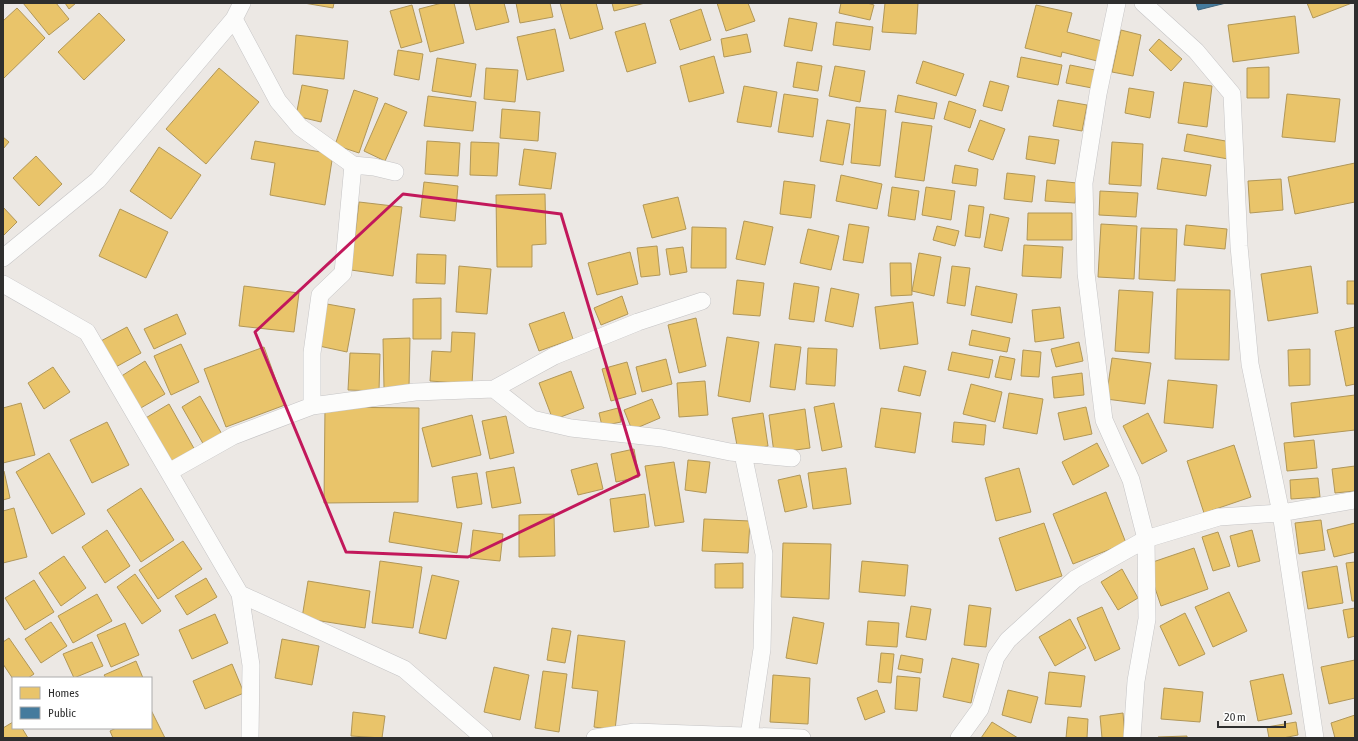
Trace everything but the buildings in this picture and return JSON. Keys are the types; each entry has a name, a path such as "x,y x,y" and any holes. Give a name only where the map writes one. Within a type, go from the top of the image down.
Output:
{"street":[{"path":"3,258 98,180 234,19 242,3"},
{"path":"1117,3 1098,94 1084,183 1086,273 1104,420 1131,480 1146,539 1147,618 1136,681 1132,738"},
{"path":"1143,3 1196,51 1232,94 1239,246 1250,364 1281,513 1315,738"},
{"path":"234,19 278,101 300,127 353,165 374,167 394,172"},
{"path":"312,406 312,353 320,295 343,273 353,165"},
{"path":"3,284 87,332 240,594 251,665 250,738"},
{"path":"169,472 233,436 312,406 415,392 494,390 554,356 638,322 702,301"},
{"path":"494,390 532,419 571,428 662,438 743,454 792,458"},
{"path":"743,454 764,554 762,649 749,736"},
{"path":"959,738 980,709 996,657 1008,640 1075,579 1146,539 1219,517 1281,513 1355,500"},
{"path":"240,594 404,669 484,738"},
{"path":"595,738 635,732 802,738"}],"highlighted area":[{"path":"403,194 561,214 639,475 468,557 346,552 255,332"}]}
